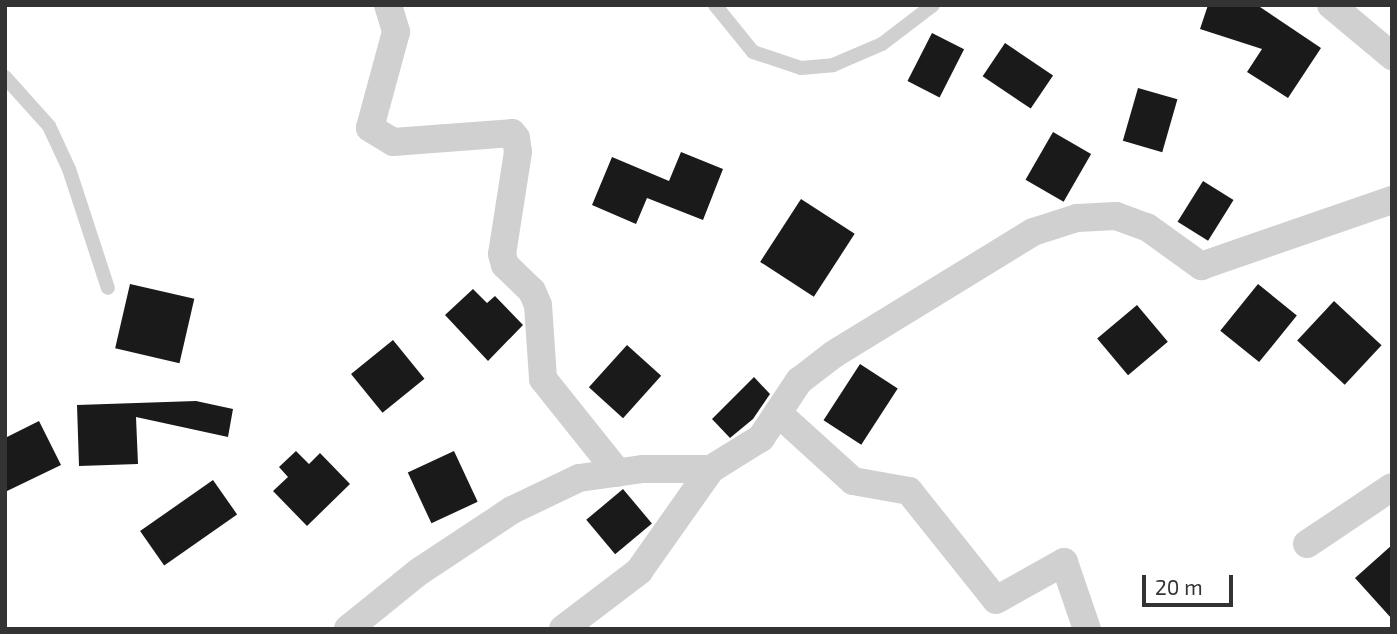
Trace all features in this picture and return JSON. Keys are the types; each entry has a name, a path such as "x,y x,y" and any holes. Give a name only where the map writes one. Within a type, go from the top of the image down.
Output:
{"street":[{"path":"388,5 396,32 370,128 393,142 512,133 516,138 502,254 505,265 531,291 538,305 543,379 618,473"},
{"path":"1331,5 1392,56"},
{"path":"563,629 639,571 712,469 761,438 799,381 834,354 1033,232 1077,218 1116,216 1146,227 1201,266 1392,200"},
{"path":"778,413 853,481 909,491 996,600 1064,562 1087,629"},
{"path":"348,629 420,571 512,510 579,478 618,473 712,469"},
{"path":"1307,544 1392,487"}],"lane":[{"path":"715,5 753,52 800,68 833,65 882,44 933,5"},
{"path":"5,78 48,126 69,169 108,288"}],"building":[{"path":"1208,5 1257,5 1321,48 1288,98 1247,72 1262,49 1200,29"},
{"path":"932,33 964,49 940,97 907,81"},
{"path":"1005,43 1053,75 1031,109 983,76"},
{"path":"1138,88 1177,99 1162,152 1123,141"},
{"path":"1053,132 1091,154 1064,202 1026,180"},
{"path":"681,152 723,169 703,220 647,198 636,224 592,205 612,157 669,181"},
{"path":"1203,181 1234,200 1208,241 1178,222"},
{"path":"801,199 855,234 814,297 760,262"},
{"path":"130,284 194,299 179,363 115,348"},
{"path":"1258,284 1297,315 1259,362 1220,331"},
{"path":"473,289 487,303 495,296 523,325 488,361 445,315"},
{"path":"1334,301 1382,345 1345,385 1297,340"},
{"path":"1137,305 1168,342 1128,375 1097,338"},
{"path":"393,340 424,379 383,413 351,374"},
{"path":"627,345 661,376 623,418 589,387"},
{"path":"860,364 898,389 861,445 824,420"},
{"path":"754,377 770,394 753,419 730,438 712,419"},
{"path":"196,401 233,409 228,437 136,417 138,464 79,466 77,405"},
{"path":"39,421 61,465 5,492 5,438"},
{"path":"296,451 309,464 320,453 350,484 307,526 273,491 288,477 279,467"},
{"path":"454,451 478,502 431,523 408,473"},
{"path":"213,480 237,514 164,565 140,531"},
{"path":"623,489 652,523 615,554 586,520"},
{"path":"1392,545 1392,619 1355,578"}]}
